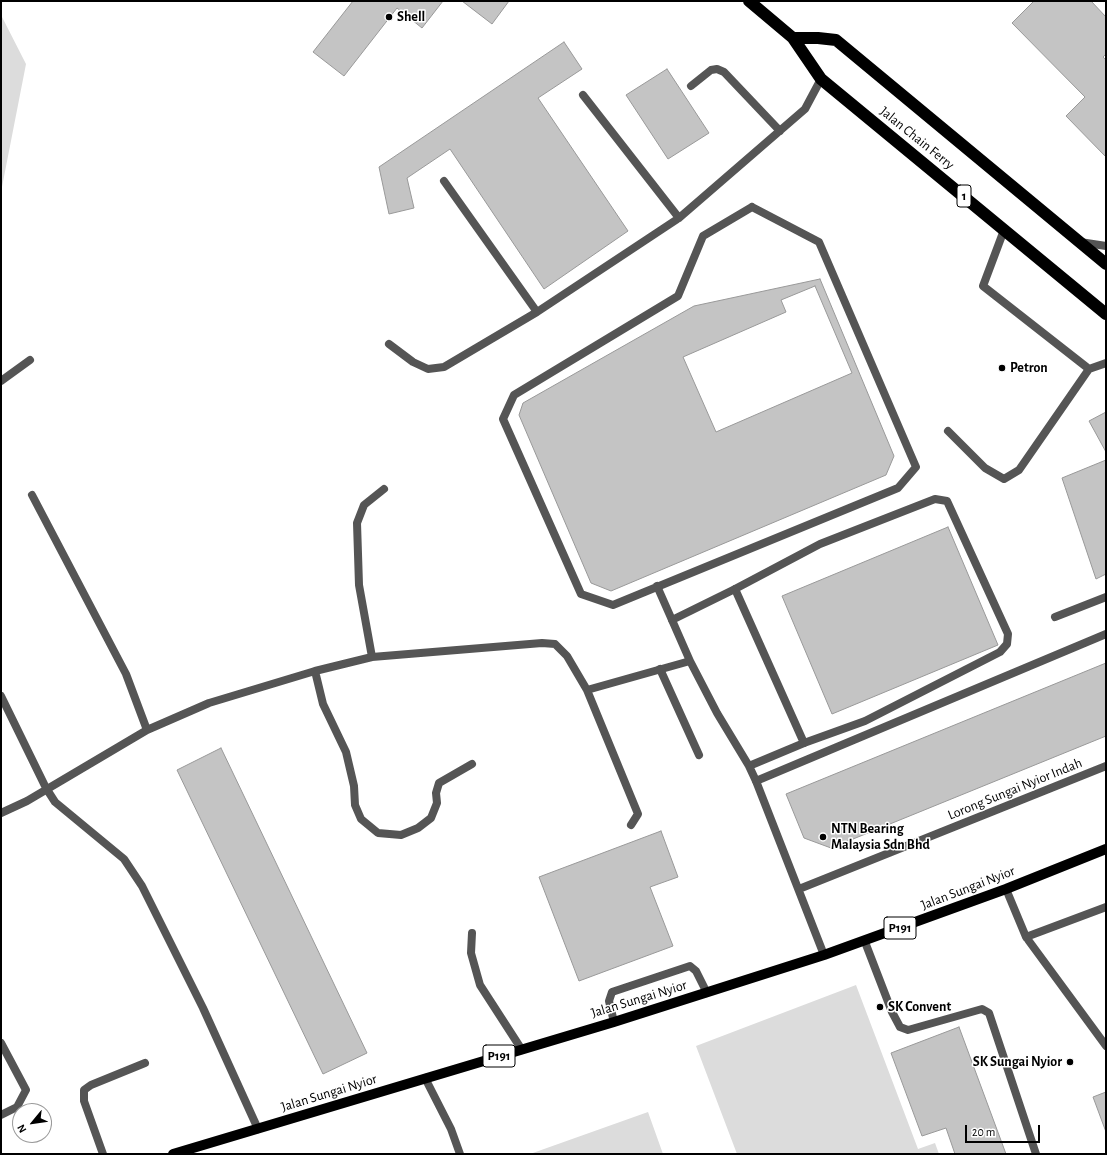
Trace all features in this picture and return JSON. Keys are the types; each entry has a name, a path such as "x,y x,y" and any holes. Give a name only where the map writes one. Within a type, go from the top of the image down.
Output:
{"highway":[{"name":"Jalan Chain Ferry","path":"749,1 793,38 821,79 1106,314"},
{"name":"Jalan Chain Ferry","path":"793,38 836,40 1106,264"}],"main road":[{"name":"Jalan Sungai Nyior","path":"172,1154 614,1022 865,942 1006,889 1106,849"}],"street":[{"path":"691,86 711,70 717,69 724,72 780,131"},
{"path":"389,344 413,362 428,369 444,367 537,312 679,218 805,109 821,79"},
{"path":"583,95 679,218"},
{"path":"444,181 537,312"},
{"path":"752,207 819,242 916,467 898,488 657,586 613,605 581,594 503,420 514,395 678,296 703,236 752,207"},
{"path":"1004,230 982,286 1089,369"},
{"path":"1080,242 1106,246"},
{"path":"1,381 30,360"},
{"path":"948,431 985,468 1004,479 1019,470 1089,369 1106,364"},
{"path":"372,657 359,585 357,523 364,505 384,489"},
{"path":"32,495 126,674 147,730"},
{"path":"672,620 735,589 820,544 935,499 947,501 1008,634 1007,644 1000,652 865,722 804,743 750,766"},
{"path":"657,586 690,661 717,713 750,766 824,955"},
{"path":"735,589 804,743"},
{"path":"1055,617 1106,596"},
{"path":"756,780 1106,634"},
{"path":"1,813 27,802 46,788 147,730 209,703 315,671 372,657 542,643 556,644 567,656 587,690 638,814 631,825"},
{"path":"587,690 690,661"},
{"path":"660,669 699,756"},
{"path":"315,671 323,704 346,752 354,786 355,805 361,819 378,833 401,835 418,828 431,818 437,803 436,794 439,783 472,764"},
{"path":"1,696 46,788 55,802 124,859 142,886 203,1008 258,1129"},
{"name":"Lorong Sungai Nyior Indah","path":"799,888 1106,766"},
{"path":"1006,889 1026,937 1106,1046"},
{"path":"1026,937 1106,907"},
{"path":"472,933 471,953 480,985 522,1050"},
{"path":"865,942 892,1012 900,1026 908,1030 982,1009 989,1013 1036,1154"},
{"path":"614,1022 609,1001 612,992 690,966 696,971 707,993"},
{"path":"1,1043 26,1090 17,1107 1,1115"},
{"path":"103,1154 84,1101 84,1090 91,1085 145,1063"},
{"path":"425,1078 451,1129 460,1154"}],"shaded area":[{"path":"1,15 26,64 1,192"},
{"path":"856,985 918,1149 935,1143 939,1154 737,1154 696,1046"},
{"path":"648,1112 663,1154 530,1154"}],"building":[{"path":"353,1 443,1 422,28 397,8 344,76 313,52"},
{"path":"462,1 509,1 492,24"},
{"path":"1034,1 1091,1 1106,17 1106,54 1103,57 1106,60 1106,157 1066,116 1085,97 1012,23"},
{"path":"564,42 582,69 538,98 628,231 544,289 450,149 407,178 414,208 389,214 379,167"},
{"path":"667,69 709,133 668,159 626,95"},
{"path":"820,279 894,456 886,475 611,591 591,583 519,415 523,403 694,306"},
{"path":"815,286 852,373 716,432 683,357 786,312 781,300"},
{"path":"1106,412 1106,452 1089,421"},
{"path":"1106,460 1106,574 1096,579 1062,478"},
{"path":"948,527 998,645 832,714 782,596"},
{"path":"1106,663 1106,736 831,848 804,838 786,794"},
{"path":"221,748 367,1053 323,1074 177,770"},
{"path":"661,831 678,877 650,887 673,946 579,981 539,877"},
{"path":"959,1027 1006,1154 955,1154 946,1128 922,1136 891,1053"},
{"path":"1106,1092 1106,1132 1093,1097"}],"place":[{"name":"Shell","path":"389,17"},
{"name":"Petron","path":"1002,368"},
{"name":"NTN Bearing Malaysia Sdn Bhd","path":"823,837"},
{"name":"SK Convent","path":"880,1007"},
{"name":"SK Sungai Nyior","path":"1070,1062"}]}
